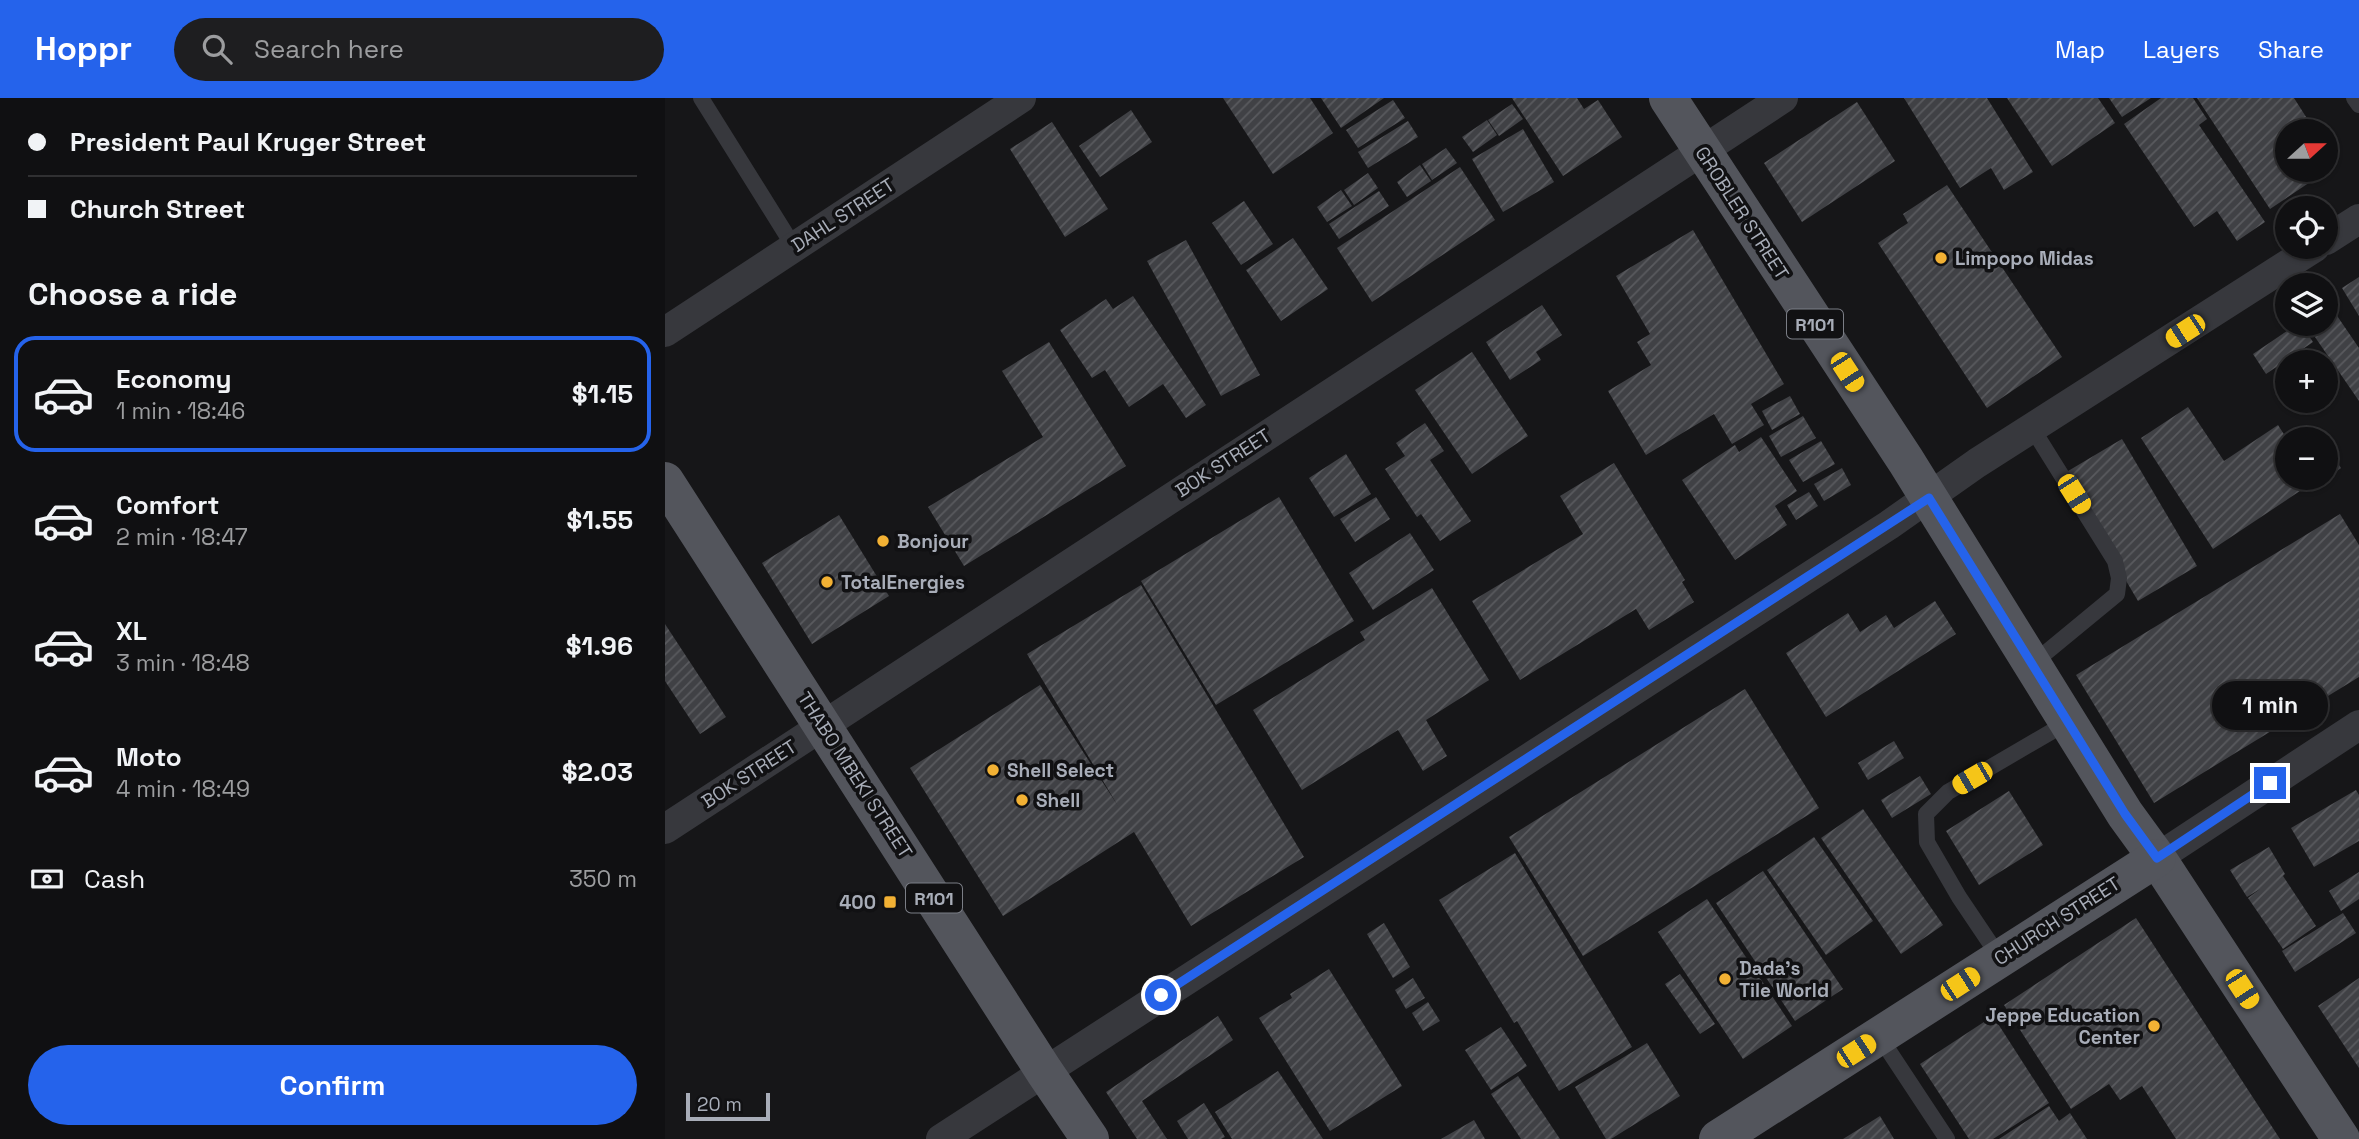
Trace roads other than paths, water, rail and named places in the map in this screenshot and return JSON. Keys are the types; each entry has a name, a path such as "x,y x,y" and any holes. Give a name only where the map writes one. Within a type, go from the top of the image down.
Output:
{"main road":[{"name":"GROBLER STREET","path":"1668,98 1929,498 2125,814 2157,858 2341,1139"},
{"name":"THABO MBEKI STREET","path":"665,481 1090,1139"},
{"name":"CHURCH STREET","path":"1718,1139 2157,858"}],"street":[{"name":"DAHL STREET","path":"665,332 1021,98"},
{"name":"BOK STREET","path":"665,829 1783,98"},
{"path":"2338,232 2359,219"},
{"path":"941,1139 1929,498 2032,428 2296,259"},
{"name":"CHURCH STREET","path":"2157,858 2359,725"}],"lane":[{"path":"701,98 793,247"},
{"path":"2354,98 2359,105"},
{"path":"2032,428 2115,561 2119,578 2117,594 2032,664"},
{"path":"2000,958 1959,897 1927,842 1926,814 1948,792 2068,722"},
{"path":"1879,1036 1947,1139"}],"place":[{"name":"Limpopo Midas","path":"1941,258"},
{"name":"Bonjour","path":"883,541"},
{"name":"TotalEnergies","path":"827,582"},
{"name":"Shell Select","path":"993,770"},
{"name":"Shell","path":"1022,800"},
{"name":"400","path":"890,902"},
{"name":"Dada's Tile World","path":"1725,979"},
{"name":"Jeppe Education Center","path":"2154,1026"}]}
